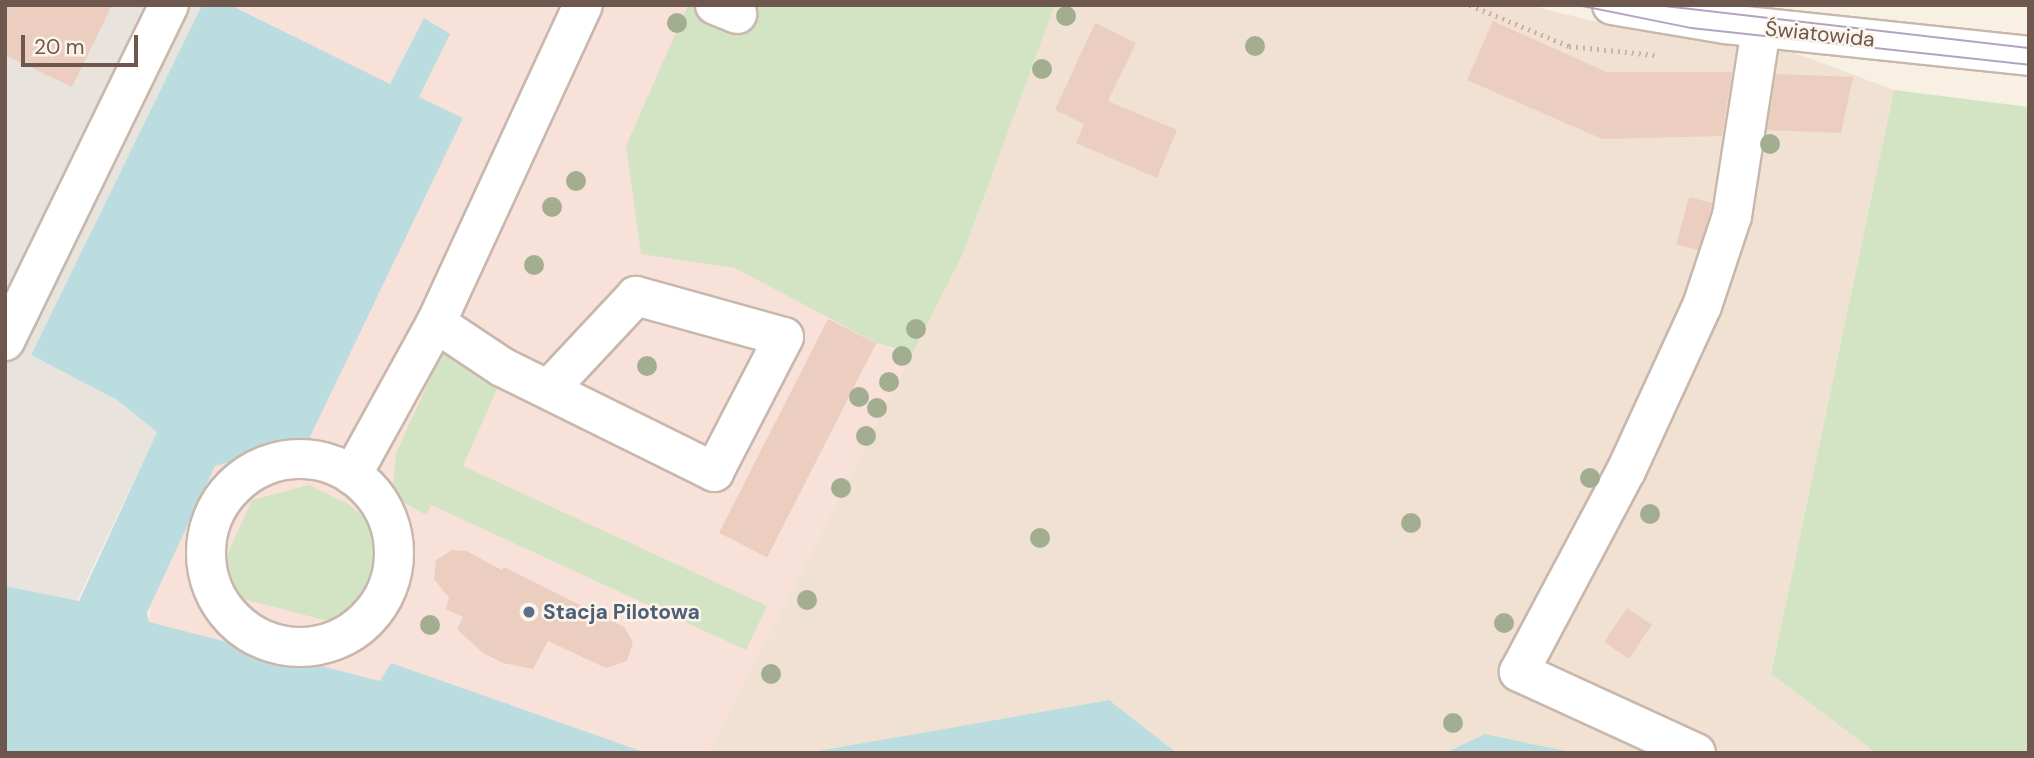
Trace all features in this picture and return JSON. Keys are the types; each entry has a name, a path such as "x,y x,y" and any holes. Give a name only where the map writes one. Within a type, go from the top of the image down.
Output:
{"street":[{"path":"5,341 169,5"},
{"path":"352,475 436,323 583,5"},
{"name":"Światowida","path":"1612,5 1761,28 2029,56"},
{"path":"1696,753 1519,672 1626,471 1702,306 1732,216 1761,28"},
{"path":"436,323 502,367 714,472 784,337 636,296 549,388"},
{"path":"288,460 311,460 352,475 382,507 394,549 385,595 371,615 342,637 307,648 271,642 239,625 223,607 206,561 207,540 221,503 249,474 288,460"}],"shaded area":[{"path":"5,5 202,5 31,355 117,400 157,432 76,603 5,586"},
{"path":"202,5 1055,5 962,256 709,753 647,753 391,664 380,681 149,622"},
{"path":"1055,5 1528,5 1630,30 1779,47 1894,90 1771,674 1876,753 1576,753 1485,734 1445,753 1177,753 1109,700 806,753 709,753 962,256"}],"green space":[{"path":"688,5 1055,5 962,256 913,352 876,343 735,268 641,254 626,146"},
{"path":"1894,90 2029,107 2029,753 1876,753 1771,674"},
{"path":"442,353 501,380 463,466 767,606 746,650 431,505 426,515 392,496 396,453"},
{"path":"309,485 348,504 373,525 378,549 362,603 341,619 328,621 247,600 236,595 221,568 252,500"}],"water":[{"path":"202,5 230,5 390,84 424,18 450,34 419,97 463,118 308,441 215,466 147,613 149,622 380,681 391,663 647,753 5,753 5,586 79,601 157,432 117,400 31,355"},
{"path":"1109,700 1177,753 806,753"},
{"path":"1485,734 1576,753 1445,753"}],"building":[{"path":"5,5 112,5 72,87 5,55"},
{"path":"1493,21 1606,72 1732,72 1722,136 1602,139 1467,80"},
{"path":"1095,23 1136,43 1108,101 1177,130 1157,178 1076,143 1084,124 1055,110"},
{"path":"1776,74 1853,77 1841,133 1767,130"},
{"path":"1689,197 1712,203 1700,251 1676,244"},
{"path":"828,319 876,344 767,557 719,533"},
{"name":"Stacja Pilotowa","path":"452,550 466,551 502,570 504,567 624,627 633,642 627,661 606,668 548,641 533,669 503,663 483,653 457,629 463,617 446,609 449,598 434,579 436,560"},
{"path":"1627,608 1652,625 1629,659 1604,642"}],"tram line":[{"path":"1577,5 1691,28 2029,65"},
{"path":"1656,5 2029,48"}],"place":[{"name":"Stacja Pilotowa","path":"529,612"}]}
